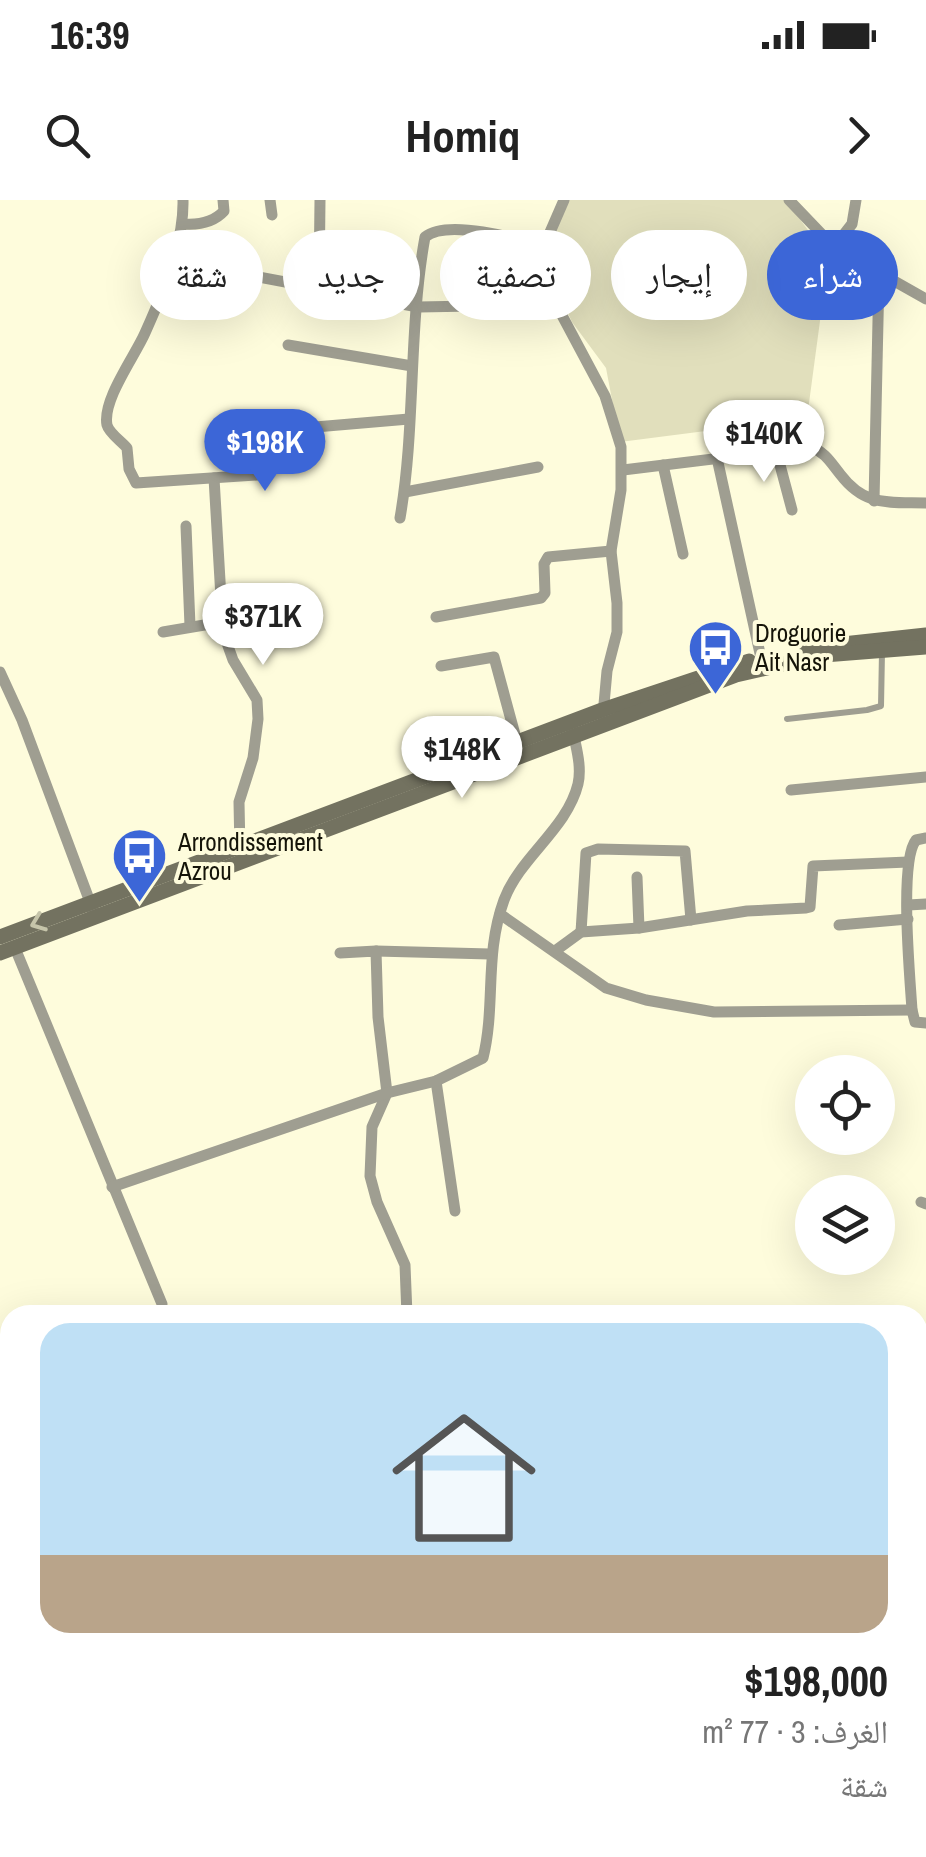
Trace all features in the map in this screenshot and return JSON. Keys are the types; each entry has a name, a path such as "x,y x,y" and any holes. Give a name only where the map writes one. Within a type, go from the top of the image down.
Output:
{"main road":[{"path":"0,937 92,910 761,658 826,644 926,635"},
{"path":"603,717 767,666 824,655 926,647"},
{"path":"240,854 517,742 572,728"},
{"path":"7,951 92,910"}],"street":[{"path":"183,200 184,224 144,334 115,390 107,426 127,448 128,469 136,483 265,472 282,437 292,429 409,419"},
{"path":"184,224 197,225 217,218 224,211 223,200"},
{"path":"270,200 272,214"},
{"path":"320,200 320,230"},
{"path":"551,230 564,200"},
{"path":"789,200 818,230"},
{"path":"847,230 856,200"},
{"path":"420,285 424,242 430,232 440,232"},
{"path":"898,284 926,298"},
{"path":"400,518 409,462 417,320"},
{"path":"565,320 605,396 616,427 622,470 611,552 617,632 607,671 603,717"},
{"path":"874,501 878,320"},
{"path":"288,346 412,366"},
{"path":"622,470 816,448 856,493 874,501 926,502"},
{"path":"776,450 792,510"},
{"path":"717,458 761,658"},
{"path":"663,465 684,554"},
{"path":"404,492 538,467"},
{"path":"214,478 222,622 233,660 257,700 257,740 239,802 240,854"},
{"path":"186,526 190,626"},
{"path":"436,618 541,598 545,594 544,564 548,557 611,552"},
{"path":"163,632 222,622"},
{"path":"441,666 494,657 517,742"},
{"path":"0,672 22,720 92,910"},
{"path":"112,1188 478,1064 487,1040 490,954 500,914 512,884 568,808 578,785 580,767 572,728"},
{"path":"791,790 926,777"},
{"path":"926,838 911,846 908,862 912,1010 914,1022 926,1022"},
{"path":"581,932 586,853 598,849 685,851 691,920"},
{"path":"555,951 581,932 810,907 813,866 908,862"},
{"path":"637,877 640,928"},
{"path":"908,905 926,904"},
{"path":"500,914 606,988 646,1000 714,1012 912,1010"},
{"path":"840,925 908,919"},
{"path":"7,951 162,1304"},
{"path":"376,951 378,1017 387,1092 372,1127 370,1176 376,1202 405,1266 407,1305"},
{"path":"340,953 490,954"},
{"path":"436,1080 455,1211"}],"lane":[{"path":"786,719 881,706 882,649"}],"shaded area":[{"path":"565,200 786,200 808,230 767,230 767,320 820,320 807,418 620,442 606,368 571,320 591,320 591,230 553,230"}],"place":[{"name":"Droguorie Ait Nasr","path":"716,696"},
{"name":"Arrondissement Azrou","path":"139,905"}]}
